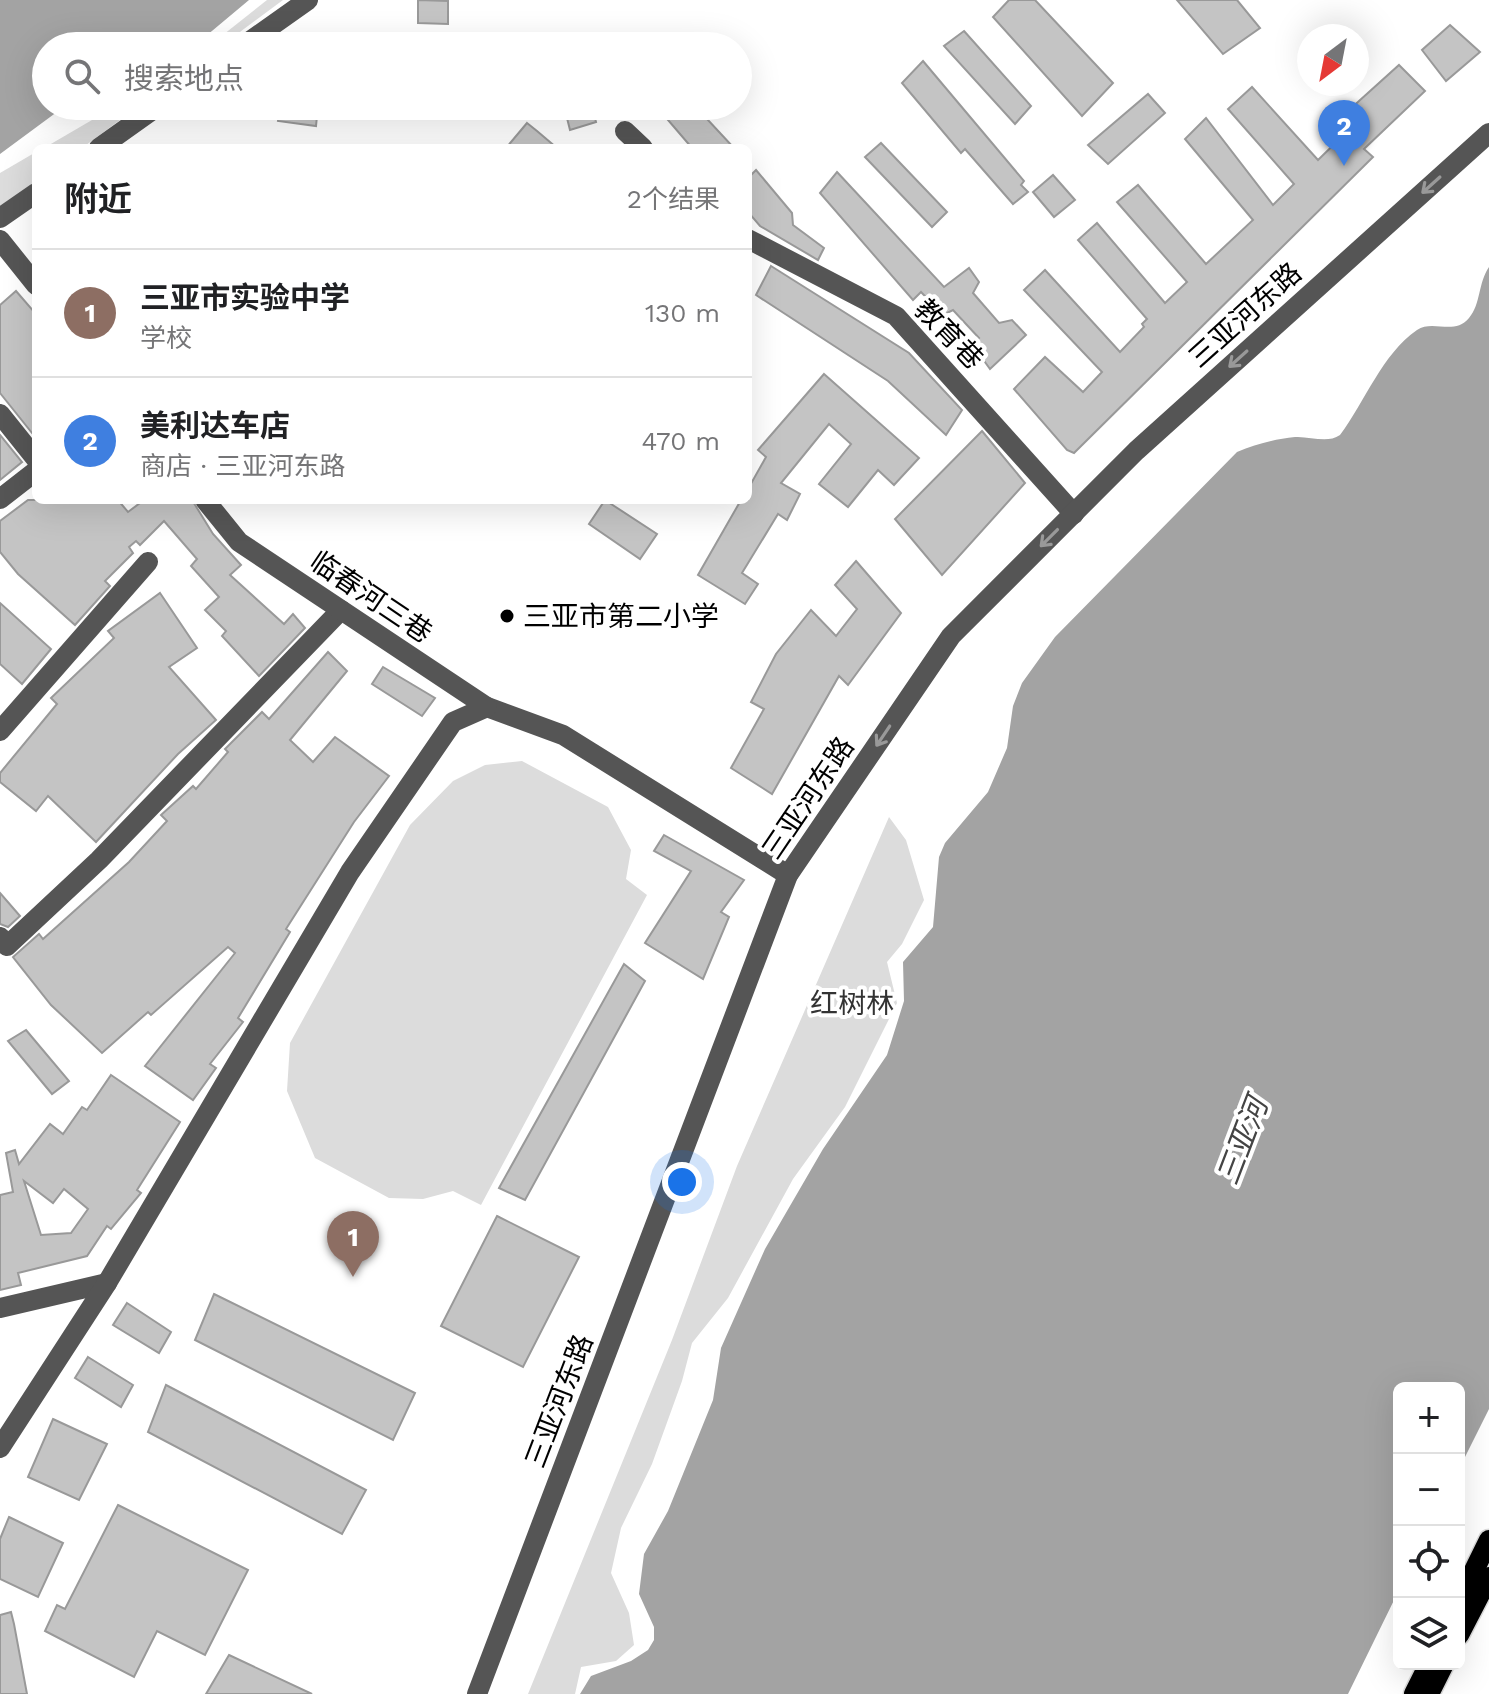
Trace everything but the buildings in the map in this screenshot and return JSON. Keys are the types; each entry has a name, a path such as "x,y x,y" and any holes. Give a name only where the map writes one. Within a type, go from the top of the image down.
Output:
{"main road":[{"path":"1460,1598 1489,1540"},
{"path":"1465,1623 1489,1577"},
{"path":"1414,1694 1426,1670"},
{"path":"1429,1694 1441,1670"}],"street":[{"path":"263,32 308,0"},
{"path":"105,144 138,120"},
{"path":"625,131 639,144"},
{"name":"三亚河东路","path":"477,1694 788,875 951,636 1136,451 1489,133"},
{"path":"0,218 32,196"},
{"path":"0,240 32,280"},
{"name":"教育巷","path":"752,241 896,316 1074,514"},
{"path":"0,414 32,454"},
{"path":"0,499 32,474"},
{"name":"临春河三巷","path":"208,504 239,542 487,707 563,735 788,875"},
{"path":"0,731 148,562"},
{"path":"2,944 99,860 341,610"},
{"path":"0,1448 107,1283 296,958 453,722 487,707"},
{"path":"0,1308 107,1283"}],"green space":[{"path":"267,0 283,0 240,32 227,32"},
{"path":"92,120 120,120 87,144 51,144"},
{"path":"32,154 32,185 0,208 0,173"},
{"path":"522,761 608,807 631,850 626,879 647,895 481,1205 453,1191 423,1199 389,1198 315,1158 287,1091 290,1043 410,825 453,781 485,765"},
{"name":"红树林","path":"889,817 906,840 924,900 902,944 887,962 897,1003 845,1107 793,1179 728,1298 692,1343 682,1381 652,1464 621,1528 611,1573 629,1613 634,1645 616,1661 581,1667 575,1694 528,1694 672,1340 737,1166"}],"water":[{"path":"0,0 249,0 211,32 32,32 32,120 46,120 0,154"},
{"name":"三亚河","path":"1489,267 1489,1409 1465,1457 1465,1382 1393,1382 1393,1602 1348,1694 580,1694 591,1676 631,1661 648,1650 654,1640 654,1627 639,1594 644,1554 668,1511 713,1400 721,1348 765,1249 823,1149 887,1055 904,1001 903,962 933,927 939,857 945,843 988,792 1007,748 1013,706 1022,683 1055,637 1237,452 1280,439 1330,439 1340,435 1384,365 1405,340 1423,327 1450,327 1463,323 1476,306"}],"place":[{"name":"美利达车店","path":"1344,166"},
{"name":"三亚市第二小学","path":"507,616"},
{"name":"三亚市实验中学","path":"353,1277"}]}
